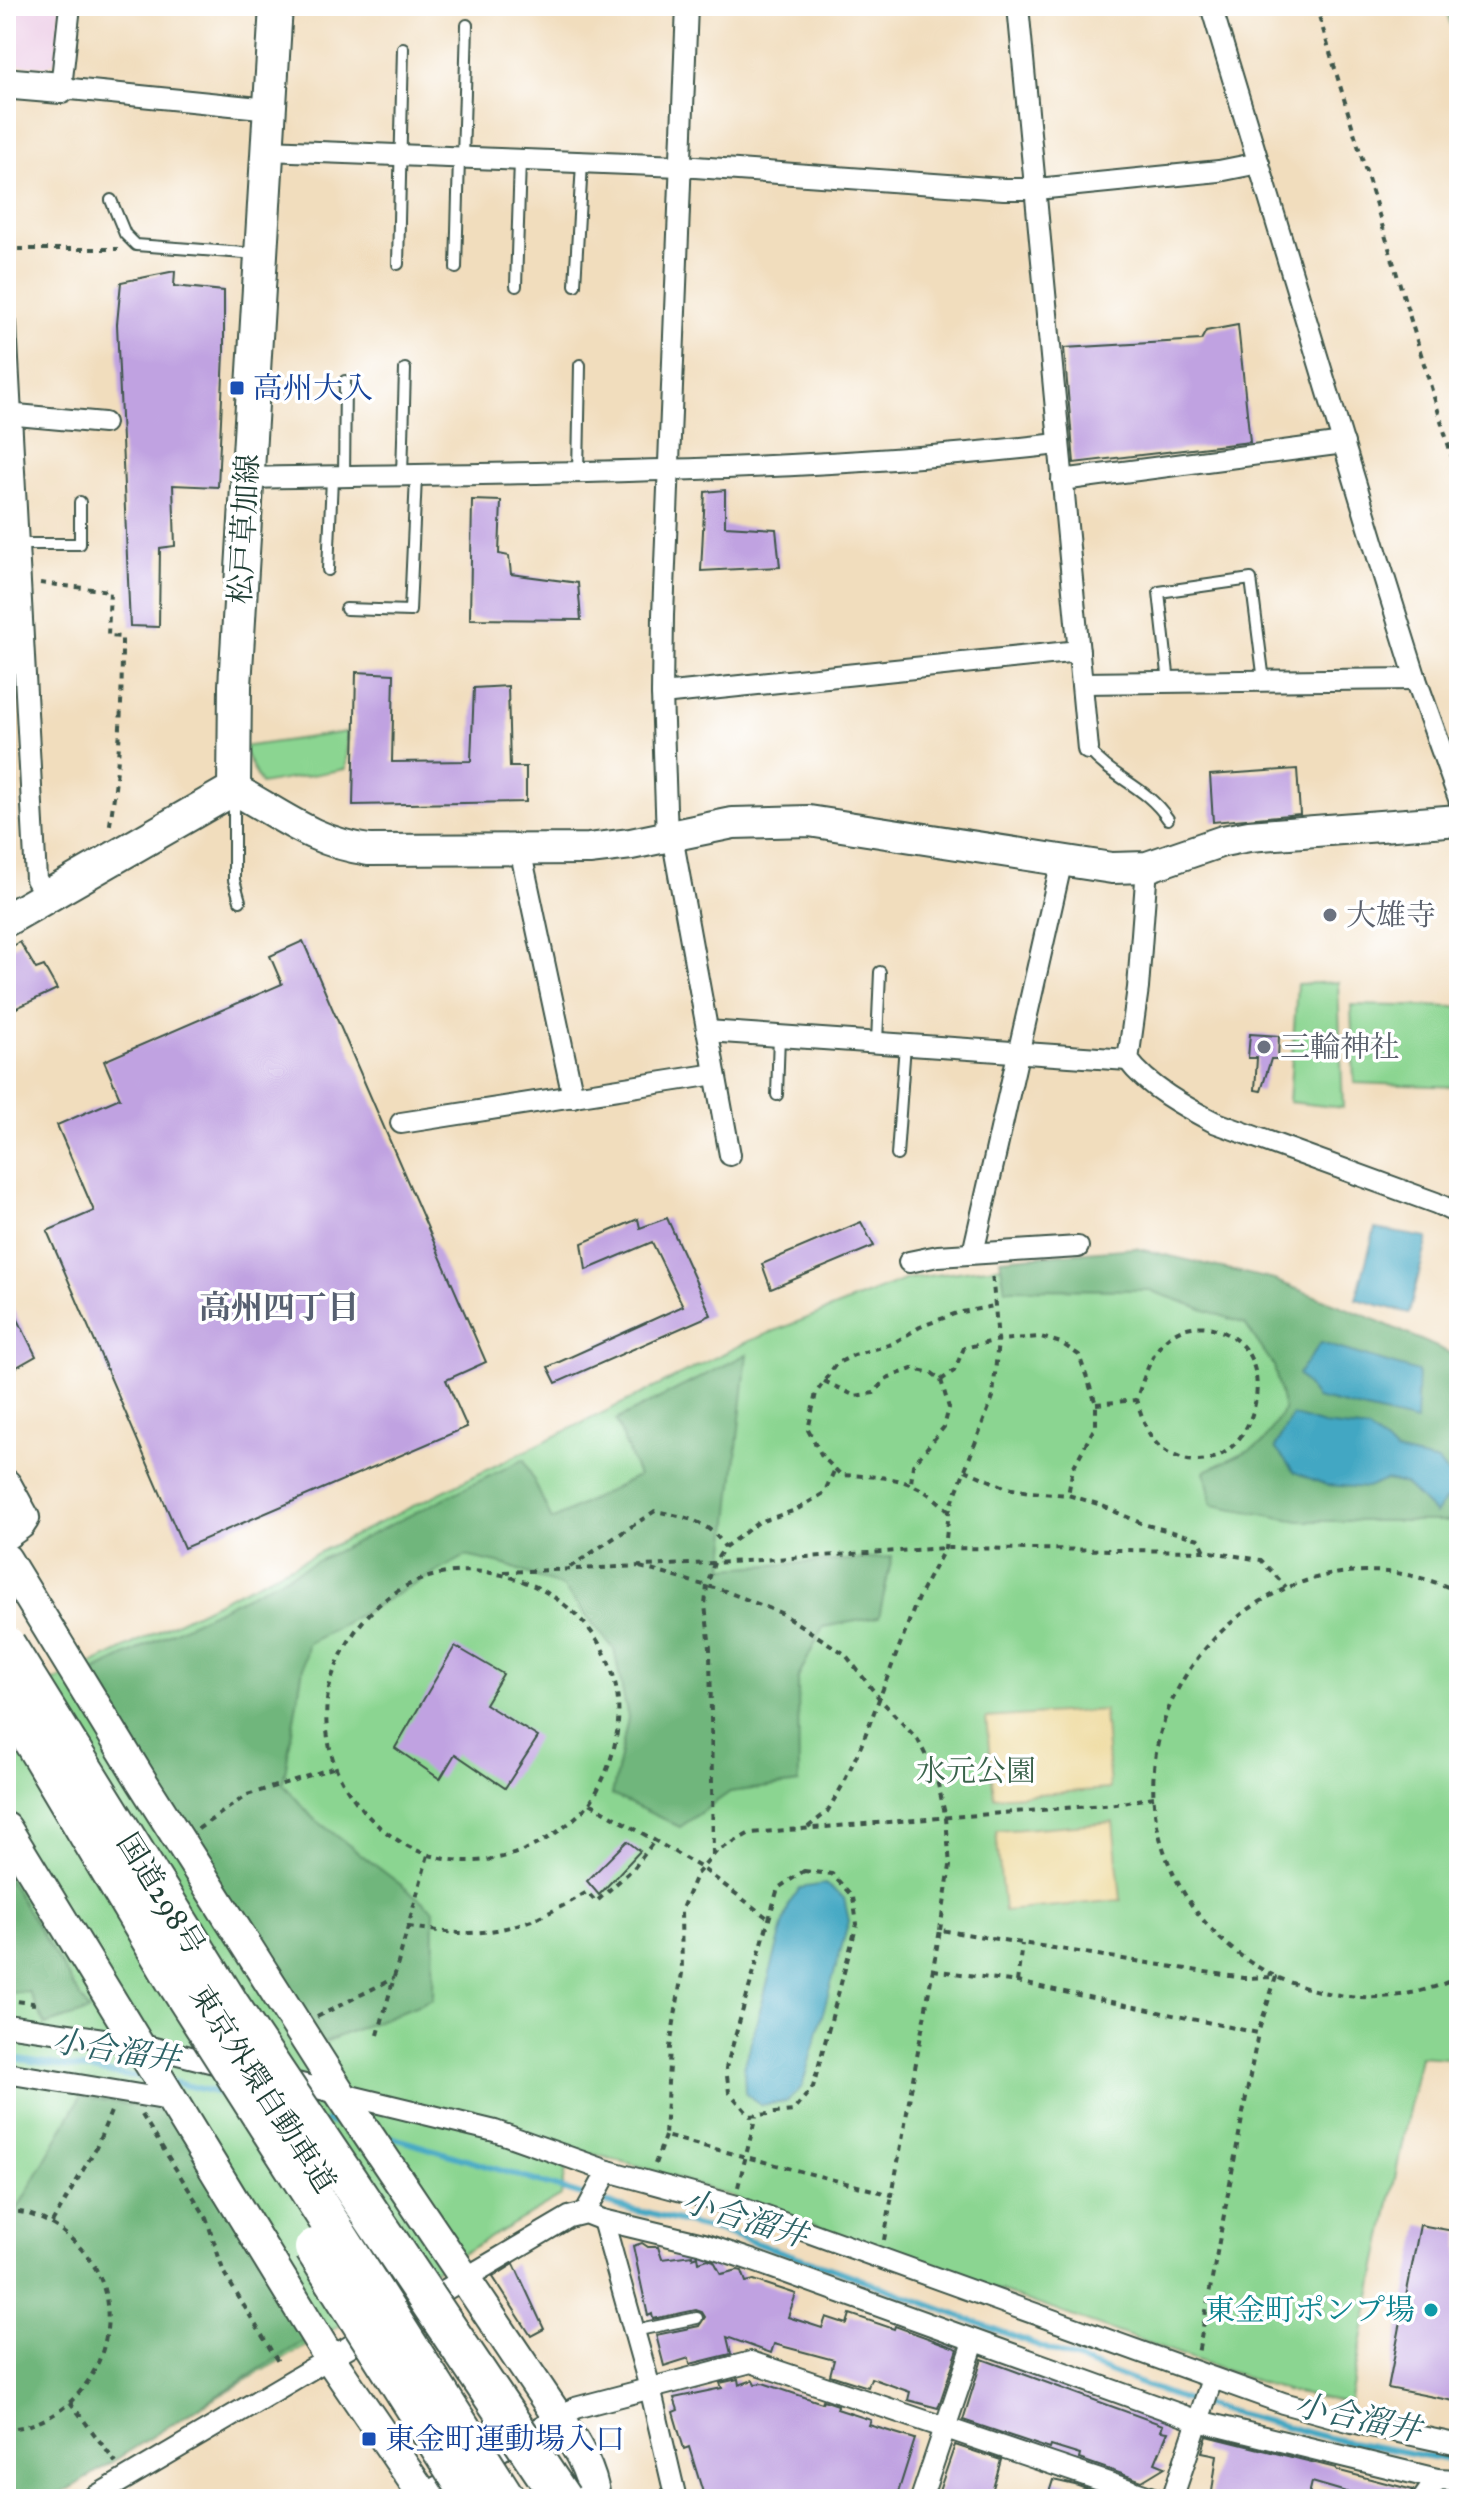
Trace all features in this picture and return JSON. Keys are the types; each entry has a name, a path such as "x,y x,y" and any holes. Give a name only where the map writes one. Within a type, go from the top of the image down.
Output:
{"highway":[{"name":"国道298号","path":"6,1645 230,2005 562,2499"},
{"name":"東京外環自動車道","path":"6,1672 199,1991 530,2499"},
{"name":"東京外環自動車道","path":"6,1696 175,1980 506,2499"},
{"name":"国道298号","path":"6,1739 133,1960 473,2499"}],"main road":[{"name":"松戸草加線","path":"234,789 235,686 246,478 276,6"},
{"path":"6,920 234,789"}],"street":[{"path":"61,88 70,6"},
{"path":"687,6 662,694 669,836 730,1155"},
{"path":"1018,6 1088,749"},
{"path":"1211,6 1416,679 1457,787"},
{"path":"6,86 61,88 270,109"},
{"path":"267,150 681,166 1004,189 1037,189 1219,171 1259,163"},
{"path":"6,323 8,415 20,580 16,678 36,879 47,897"},
{"path":"8,415 104,423"},
{"path":"1062,480 1344,443"},
{"path":"246,478 409,477 827,465 1058,444"},
{"path":"662,694 1079,651"},
{"path":"1083,683 1416,679"},
{"path":"234,789 323,840 369,850 589,849 752,821 809,821 1112,868 1147,867 1223,841 1249,836 1459,820"},
{"path":"520,849 573,1097"},
{"path":"983,1253 1018,1052 1062,860"},
{"path":"1147,867 1138,988 1128,1060 1136,1071 1189,1109 1214,1122 1459,1214"},
{"path":"707,1031 1128,1060"},
{"path":"401,1123 715,1074"},
{"path":"909,1262 983,1253 1078,1247"},
{"path":"6,1485 24,1518 6,1534"},
{"path":"6,1559 141,1780 347,2105 558,2417 584,2461 595,2499"},
{"path":"6,1828 329,2357 422,2498 575,2408 751,2362 1156,2499"},
{"path":"6,2025 347,2105 495,2131 608,2171 733,2205 1283,2403 1352,2422 1459,2445"},
{"path":"6,2073 168,2097"},
{"path":"608,2171 594,2217 634,2331 676,2499"},
{"path":"91,2499 569,2217 594,2217 716,2249 1198,2421 1437,2479 1459,2480"},
{"path":"921,2499 974,2342"},
{"path":"1172,2499 1198,2421 1204,2376"},
{"path":"1423,2499 1437,2479"}],"lane":[{"path":"456,268 467,25"},
{"path":"398,264 403,48"},
{"path":"516,286 520,160"},
{"path":"575,285 582,163"},
{"path":"111,200 125,234 136,245 260,254"},
{"path":"578,473 580,365"},
{"path":"346,609 410,611 405,369"},
{"path":"328,570 345,381"},
{"path":"18,544 80,544 80,502"},
{"path":"1169,683 1159,592 1251,579 1264,681"},
{"path":"1088,749 1100,763 1155,799 1168,819"},
{"path":"234,789 234,880 240,901"},
{"path":"877,1042 880,972"},
{"path":"777,1095 779,1035"},
{"path":"897,1155 905,1044"},
{"path":"634,2331 697,2318"}],"path":[{"path":"1316,6 1459,480"},
{"path":"1454,6 1459,23"},
{"path":"6,249 119,249 136,245"},
{"path":"20,580 110,591 108,636 122,637 122,716 116,791 107,844 114,858"},
{"path":"806,1829 827,1812 861,1746 918,1598 945,1548 949,1511 993,1397 998,1340 995,1306 983,1253"},
{"path":"949,1511 927,1491 892,1477 841,1475 822,1456 808,1430 816,1393 836,1364 854,1355 892,1344 920,1327 957,1313 995,1306"},
{"path":"1193,1326 1215,1327 1235,1338 1248,1352 1257,1375 1257,1399 1252,1416 1228,1450 1212,1460 1189,1461 1167,1452 1153,1439 1136,1400 1151,1358 1171,1333 1193,1326"},
{"path":"941,1380 954,1371 964,1348 998,1340 1041,1337 1061,1343 1079,1355 1096,1404 1096,1425 1073,1468 1068,1495"},
{"path":"824,1381 855,1396 874,1393 887,1378 912,1369 932,1373 941,1380 949,1408 944,1427 913,1465 911,1484"},
{"path":"1096,1404 1136,1400"},
{"path":"713,1855 710,1648 705,1605 714,1563 725,1547 759,1522 796,1510 824,1493 835,1469"},
{"path":"965,1470 1007,1488 1068,1495 1098,1504 1143,1524 1199,1539 1205,1551"},
{"path":"568,1569 655,1511 689,1518 715,1531 725,1547"},
{"path":"498,1573 528,1581 555,1596 582,1619 602,1648 613,1674 618,1703 618,1730 613,1757 603,1781 590,1803 573,1822 552,1838 523,1853 491,1860 459,1861 428,1855 405,1845 383,1831 360,1809 336,1767 328,1735 327,1705 332,1675 343,1649 357,1626 383,1600 421,1580 459,1571 498,1573 714,1563 945,1548 1205,1551 1261,1560 1286,1587"},
{"path":"636,1566 707,1586 781,1613 845,1654 879,1698 918,1740 936,1776 946,1818 950,1866 883,2259"},
{"path":"1459,1592 1412,1576 1348,1572 1317,1577 1286,1587 1257,1602 1230,1621 1206,1644 1186,1671 1160,1731 1154,1797 1161,1839 1181,1890 1222,1941 1247,1961 1309,1990 1378,1998 1413,1993 1459,1977"},
{"path":"196,1830 247,1795 336,1767"},
{"path":"650,2183 665,2136 670,2047 682,1973 681,1911 696,1875 713,1855 750,1833 1116,1804 1154,1797"},
{"path":"590,1803 702,1868 769,1919"},
{"path":"408,1927 469,1934 525,1923 553,1912 587,1892 596,1902 634,1868 655,1840"},
{"path":"378,2035 428,1855"},
{"path":"804,1871 832,1874 853,1897 857,1924 813,2087 793,2111 756,2116 750,2116 729,2092 726,2068 778,1888 804,1871"},
{"path":"940,1930 1243,1978 1276,1977"},
{"path":"1017,1982 1023,1944"},
{"path":"933,1970 1017,1982 1258,2033"},
{"path":"1204,2376 1258,2033 1276,1977"},
{"path":"313,2019 394,1978"},
{"path":"52,2223 96,2148 124,2092"},
{"path":"124,2092 206,2217 224,2273 290,2381"},
{"path":"733,2205 756,2116"},
{"path":"665,2136 892,2195"},
{"path":"6,2211 15,2210 52,2223 81,2247 101,2280 109,2318 103,2355 84,2389 56,2414 20,2428 6,2429"},
{"path":"70,2402 127,2478"}],"shaded area":[{"path":"6,6 60,6 56,61 48,66 6,64"}],"green space":[{"path":"1445,6 1459,6 1459,52"},
{"path":"347,732 346,769 261,784 242,747"},
{"path":"1338,982 1343,1108 1289,1102 1297,984"},
{"path":"1351,1005 1459,1007 1459,1087 1354,1083"},
{"path":"1135,1248 1274,1280 1459,1357 1459,1517 1451,1521 1299,1521 1212,1505 1205,1471 1262,1444 1284,1410 1274,1366 1245,1324 1149,1290 1005,1289 1000,1259"},
{"name":"水元公園","path":"1045,1260 1459,1361 1459,2059 1420,2056 1349,2403 1285,2391 736,2198 639,2166 570,2148 561,2196 43,2499 6,2499 6,1703 104,1658 749,1341 907,1279"},
{"path":"747,1354 724,1568 892,1557 879,1617 823,1627 798,1678 799,1783 730,1792 680,1827 612,1795 628,1718 614,1649 563,1587 506,1565 466,1556 307,1644 283,1784 312,1817 434,1910 433,1999 317,2045 84,1676 524,1459 552,1520 638,1476 616,1420"},
{"path":"6,1875 89,2011 45,2025 29,1992 6,1993"},
{"path":"81,2096 169,2112 309,2338 53,2499 6,2499 6,2218 13,2217"}],"sand":[{"path":"1104,1710 1110,1789 994,1797 986,1718"},
{"path":"1113,1822 1121,1900 1004,1911 996,1831"}],"water":[{"path":"1375,1229 1428,1238 1409,1313 1356,1299"},
{"path":"1321,1343 1418,1372 1416,1422 1316,1398 1298,1374"},
{"path":"1292,1415 1323,1425 1369,1430 1396,1452 1438,1462 1457,1485 1435,1514 1405,1484 1386,1480 1367,1488 1326,1485 1294,1472 1275,1448"},
{"path":"825,1884 844,1898 849,1921 802,2087 786,2102 761,2105 745,2093 744,2068 789,1904 800,1888"}],"building":[{"path":"175,271 174,286 224,291 218,487 173,485 175,546 160,548 159,627 130,626 117,324 121,282"},
{"path":"1238,325 1250,442 1074,463 1064,348 1201,340 1206,331"},
{"path":"725,490 725,526 776,529 780,567 701,571 705,492"},
{"path":"472,500 501,501 499,554 509,556 511,574 578,583 581,620 470,619"},
{"path":"356,672 394,674 392,762 471,761 474,688 508,686 510,767 526,767 526,802 353,805"},
{"path":"1297,769 1300,814 1213,822 1210,775"},
{"path":"303,941 486,1362 446,1380 467,1427 184,1548 47,1231 94,1211 57,1125 120,1098 104,1061 282,984 270,956"},
{"path":"20,942 36,969 44,966 57,989 6,1013 6,950"},
{"name":"三輪神社","path":"1250,1034 1279,1036 1278,1059 1271,1059 1261,1091 1255,1090 1257,1058 1248,1058"},
{"path":"667,1218 711,1315 556,1383 548,1367 683,1306 652,1242 586,1270 582,1243 638,1219 640,1228"},
{"path":"861,1222 874,1246 771,1289 762,1264"},
{"path":"6,1295 36,1356 6,1373"},
{"path":"455,1646 503,1674 485,1704 538,1737 505,1788 455,1754 440,1779 395,1748"},
{"path":"627,1841 640,1851 599,1895 587,1881"},
{"name":"東金町ポンプ場","path":"1420,2225 1459,2232 1459,2402 1388,2388"},
{"path":"642,2243 648,2247 658,2247 662,2259 698,2256 699,2262 714,2261 721,2274 742,2271 746,2282 754,2280 796,2294 788,2317 822,2328 826,2317 847,2324 850,2314 894,2329 895,2326 958,2349 938,2408 908,2400 910,2392 871,2378 868,2387 830,2375 834,2360 774,2344 771,2353 727,2337 731,2354 690,2364 689,2358 664,2366 656,2335 699,2326 705,2317 696,2310 653,2319 652,2314 648,2316 633,2246"},
{"path":"514,2264 544,2329 531,2336 493,2277"},
{"path":"982,2359 1163,2425 1161,2431 1168,2432 1155,2463 1165,2467 1142,2481 1079,2459 1080,2455 1051,2446 1050,2449 963,2420"},
{"path":"738,2379 739,2385 753,2380 755,2384 763,2383 822,2403 823,2400 838,2405 837,2409 871,2420 869,2425 915,2439 896,2499 705,2499 689,2447 684,2449 673,2412 678,2410 674,2398 722,2388 720,2383"},
{"path":"1207,2436 1413,2490 1410,2499 1352,2499 1353,2494 1312,2482 1308,2499 1211,2499 1217,2455 1202,2452"},
{"path":"955,2445 1001,2460 990,2499 937,2497"},
{"path":"1053,2480 1075,2485 1113,2498 1047,2499"}],"waterway":[{"name":"小合溜井","path":"6,2057 149,2079"},
{"name":"小合溜井","path":"172,2082 231,2096"},
{"name":"小合溜井","path":"327,2121 351,2127"},
{"name":"小合溜井","path":"381,2134 621,2207 723,2232 836,2270 1179,2398 1329,2438 1459,2462"}],"place":[{"name":"高州大入","path":"237,388"},
{"name":"大雄寺","path":"1330,915"},
{"name":"三輪神社","path":"1264,1047"},
{"name":"東金町ポンプ場","path":"1431,2310"},
{"name":"東金町運動場入口","path":"369,2439"}],"district":[{"name":"高州四丁目","path":"279,1307"}]}
